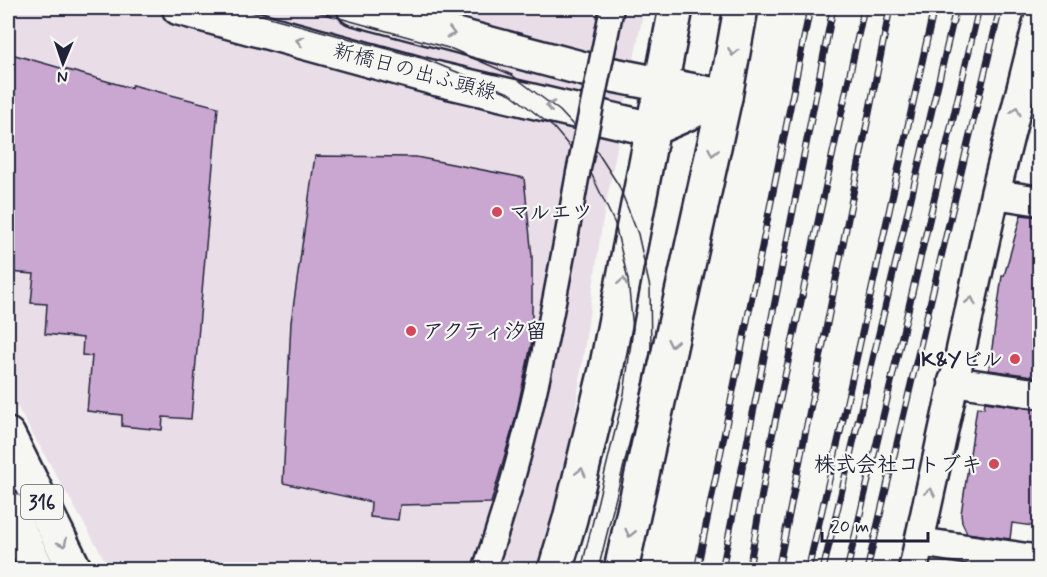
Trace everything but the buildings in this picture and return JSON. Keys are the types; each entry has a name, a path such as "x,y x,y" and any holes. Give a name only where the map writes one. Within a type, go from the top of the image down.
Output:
{"main road":[{"name":"新橋日の出ふ頭線","path":"179,8 438,79 652,129"},
{"path":"354,8 588,70 725,97"},
{"path":"555,570 570,519 606,370 676,8"},
{"path":"621,570 725,97 741,8"},
{"path":"652,129 725,97"},
{"name":"316","path":"8,435 75,570"},
{"path":"8,508 38,570"}],"street":[{"path":"484,570 505,512 548,337 584,140 612,8"},
{"path":"913,570 995,194 1040,14"},
{"path":"995,194 1040,201"},
{"path":"953,381 1040,394"},
{"path":"919,542 1040,560"}],"shaded area":[{"path":"8,8 644,8 602,225 567,469 539,569 110,569 8,391"}],"tram line":[{"path":"236,8 425,59 511,94 554,128 590,171 615,224 628,280 633,329 624,394 581,570"},
{"path":"303,8 452,49 512,75 560,111 596,150 619,186 638,234 650,288 651,349 598,570"}],"railway":[{"path":"697,570 810,8"},
{"path":"722,570 833,8"},
{"path":"749,570 771,441 864,8"},
{"path":"778,570 890,8"},
{"path":"808,570 934,8"},
{"path":"823,570 956,8"},
{"path":"847,570 979,8"},
{"path":"867,570 1000,8"}],"place":[{"name":"マルエツ","path":"497,212"},
{"name":"アクティ汐留","path":"411,331"},
{"name":"K&Yビル","path":"1015,359"},
{"name":"株式会社コトブキ","path":"994,464"}]}
